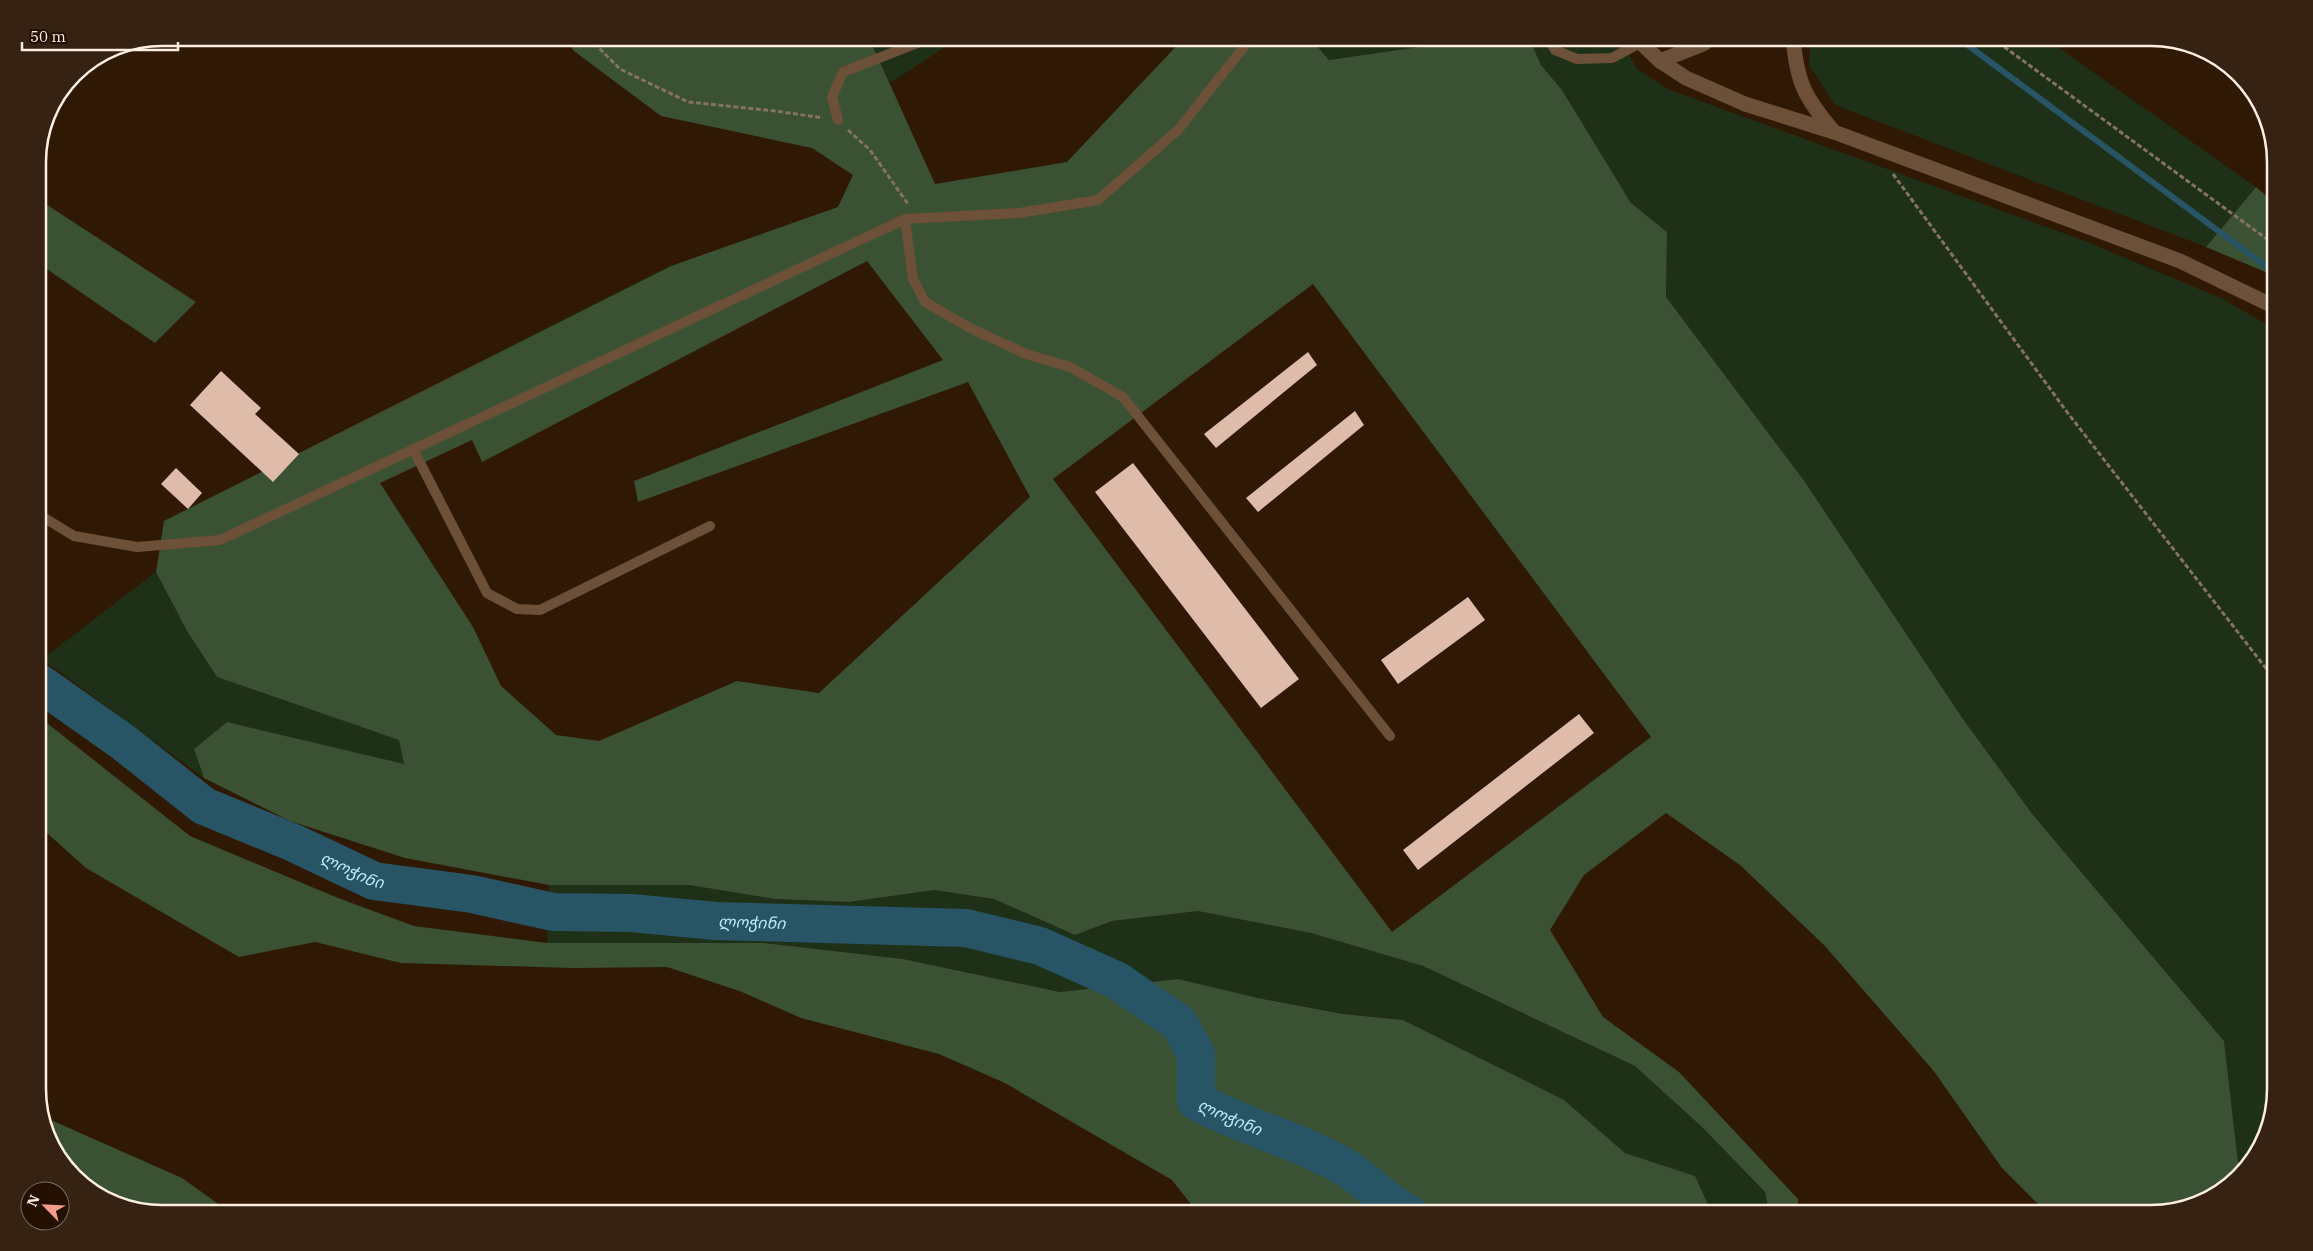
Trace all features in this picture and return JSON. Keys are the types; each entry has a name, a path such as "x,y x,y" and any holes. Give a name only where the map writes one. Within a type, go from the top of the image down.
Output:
{"street":[{"path":"1644,46 1660,62 1686,78 1746,104 1834,132 2180,261 2267,303"},
{"path":"1660,62 1698,46"},
{"path":"1794,46 1798,76 1811,105 1834,132"}],"lane":[{"path":"838,120 832,97 843,72 910,46"},
{"path":"46,519 74,536 136,547 220,540 905,219 1018,213 1098,200 1178,130 1245,46"},
{"path":"1553,46 1555,50 1577,59 1612,58 1629,46"},
{"path":"905,219 913,279 925,302 970,328 1026,354 1070,367 1124,397 1390,736"},
{"path":"413,449 487,593 517,608 540,610 710,526"}],"path":[{"path":"597,46 620,69 688,102 776,111 838,120 870,150 908,203 905,219"},
{"path":"2003,46 2267,239"},
{"path":"1874,147 2067,412 2267,670"}],"green space":[{"path":"570,46 873,46 935,184 1067,162 1176,46 1317,46 1329,60 1421,46 1533,46 1541,65 1562,90 1631,203 1667,232 1666,297 1805,482 1963,719 2033,815 2224,1041 2238,1165 2215,1185 2202,1193 2181,1201 2151,1205 2039,1205 2002,1168 1933,1070 1824,945 1740,865 1666,813 1584,875 1550,930 1603,1017 1679,1072 1798,1199 1798,1205 1767,1205 1765,1192 1702,1127 1635,1066 1423,966 1311,933 1198,911 1112,921 1075,935 994,899 934,890 849,902 775,899 689,885 549,885 405,858 290,821 204,778 194,749 227,722 404,764 399,740 217,677 187,631 156,572 164,521 671,266 838,207 853,175 812,148 661,116 574,51","holes":["867,261 943,360 634,481 638,502 968,382 1030,497 819,693 737,681 599,741 556,735 501,686 473,627 380,483 472,440 482,462","1313,284 1651,737 1392,932 1053,479"]},
{"path":"873,46 947,46 890,83"},
{"path":"1317,46 1422,46 1420,47 1329,60"},
{"path":"1533,46 1624,46 1637,69 1670,90 2085,241 2223,299 2267,324 2267,1089 2263,1119 2258,1133 2238,1165 2224,1041 2033,815 1963,719 1805,482 1666,297 1667,232 1631,203 1562,90 1541,65"},
{"path":"1810,46 2056,46 2256,187 2206,247 1835,105 1809,65"},
{"path":"2256,187 2267,196 2267,273 2206,247"},
{"path":"46,204 196,302 155,343 46,268"},
{"path":"156,572 187,631 217,677 400,740 404,765 227,722 194,749 204,778 46,662 46,656"},
{"path":"46,722 190,836 338,898 414,926 547,943 764,943 903,959 1060,992 1178,979 1258,998 1343,1014 1403,1020 1564,1100 1625,1153 1695,1176 1708,1205 1192,1205 1172,1180 1005,1083 939,1054 801,1018 742,992 667,967 574,968 401,963 315,942 239,957 86,868 46,832"},
{"path":"549,885 689,885 775,899 849,902 934,890 994,899 1075,935 1112,921 1198,911 1311,933 1423,966 1635,1066 1702,1127 1765,1192 1767,1205 1708,1205 1695,1176 1625,1153 1564,1100 1403,1020 1343,1014 1258,998 1178,979 1060,992 903,959 764,943 547,943"},
{"path":"50,1120 182,1178 220,1205 147,1204 132,1201 111,1193 86,1176 75,1165 58,1140"}],"building":[{"path":"1308,352 1317,365 1216,448 1204,434"},
{"path":"221,371 261,408 255,414 299,454 273,482 190,405"},
{"path":"1355,411 1364,425 1258,512 1246,498"},
{"path":"1133,463 1299,679 1261,708 1095,492"},
{"path":"176,468 202,493 188,509 161,484"},
{"path":"1468,597 1485,620 1398,684 1381,660"},
{"path":"1579,714 1594,733 1418,870 1403,850"}],"waterway":[{"path":"1969,46 2267,267"},
{"name":"ლოჭინი","path":"46,688 123,742 204,806 294,843 374,881 472,894 553,912 631,913 716,921 966,928 1040,946 1116,980 1179,1023 1196,1054 1196,1101 1232,1118 1307,1148 1343,1166 1394,1205"}]}
